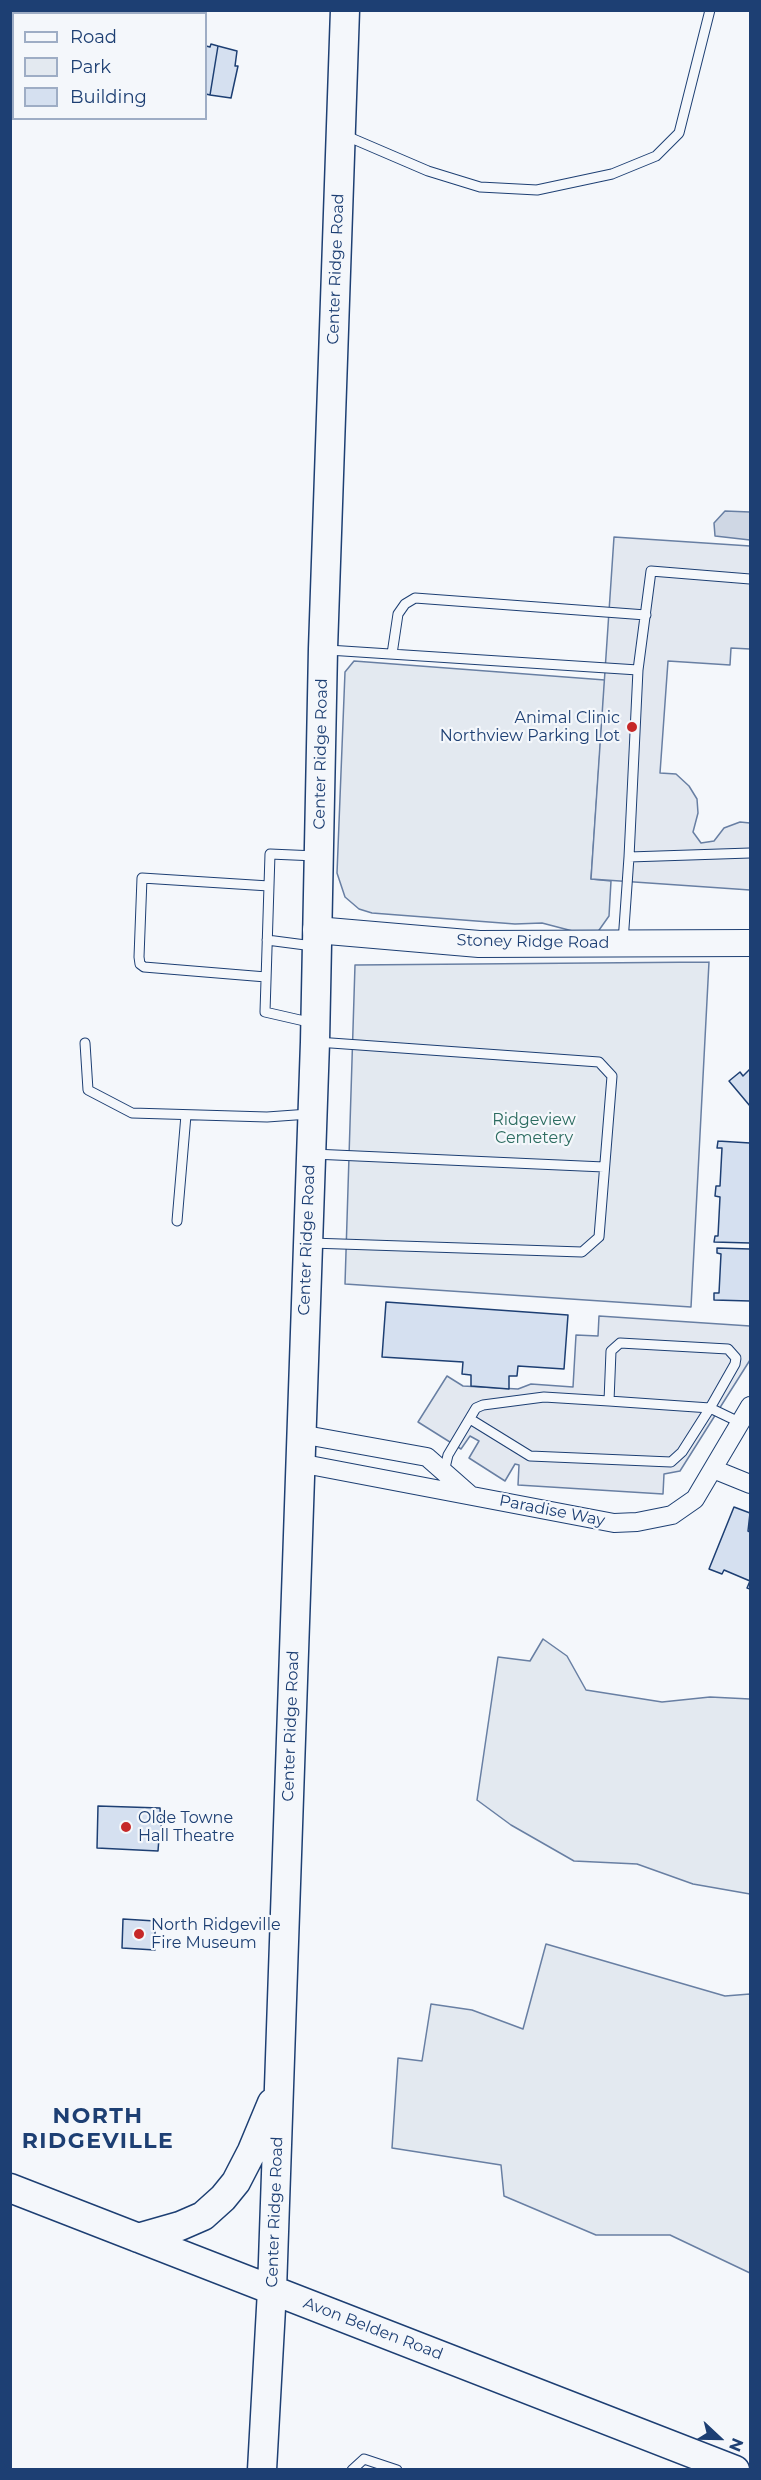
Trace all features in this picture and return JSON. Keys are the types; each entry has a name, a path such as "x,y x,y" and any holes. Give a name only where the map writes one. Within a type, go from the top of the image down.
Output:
{"main road":[{"name":"Center Ridge Road","path":"262,2469 272,2290 308,1243 323,650 345,10"},
{"path":"138,2238 180,2226 203,2216 223,2198 236,2182 252,2151 279,2085"},
{"name":"Avon Belden Road","path":"10,2188 735,2469"}],"street":[{"name":"Stoney Ridge Road","path":"316,938 479,944 750,943"},
{"name":"Paradise Way","path":"299,1463 443,1481 470,1496 614,1523 637,1522 672,1515 695,1499 750,1406"},
{"path":"300,1434 427,1457 443,1481"},
{"path":"713,1469 750,1484"}],"lane":[{"path":"341,134 428,171 480,187 537,190 612,174 656,156 679,133 710,10"},
{"path":"623,943 639,670 651,571 750,579"},
{"path":"392,654 398,614 405,604 415,598 645,615"},
{"path":"323,650 639,670"},
{"path":"629,857 750,853"},
{"path":"308,1243 582,1252 599,1237 612,1076 599,1062 315,1033 265,1012 270,854 318,856"},
{"path":"266,977 155,968 140,964 142,878 269,886"},
{"path":"267,940 316,938"},
{"path":"85,1042 88,1090 132,1113 267,1117 312,1114"},
{"path":"177,1221 186,1114"},
{"path":"310,1154 604,1167"},
{"path":"470,1419 530,1456 671,1462 682,1452 710,1408 735,1364 736,1358 728,1349 620,1343 611,1351 609,1401"},
{"path":"443,1481 448,1455 476,1408 483,1405 517,1402 534,1397 609,1401 710,1408 739,1422"},
{"path":"352,2469 364,2459 397,2469"}],"green space":[{"path":"354,661 605,680 591,879 611,881 609,916 597,933 584,934 542,923 515,924 372,913 359,909 345,897 337,873 345,672"},
{"name":"Ridgeview Cemetery","path":"709,962 691,1307 345,1284 355,965"},
{"path":"543,1639 567,1656 586,1690 662,1702 710,1697 750,1699 750,1894 693,1884 637,1864 574,1861 511,1825 477,1800 498,1657 530,1661"},
{"path":"546,1944 725,1996 750,1994 750,2273 670,2235 596,2235 504,2196 501,2165 392,2148 398,2058 422,2061 431,2004 472,2010 523,2029"}],"shaded area":[{"path":"725,511 750,512 750,540 715,536 714,523"},
{"name":"Animal Clinic Northview Parking Lot","path":"614,537 750,546 750,649 731,648 730,665 668,661 660,773 676,774 689,786 697,799 698,813 693,832 701,843 714,841 724,828 740,822 750,823 750,890 591,879"},
{"path":"599,1316 750,1326 750,1360 680,1471 664,1474 663,1494 518,1485 519,1465 515,1464 505,1481 469,1458 479,1441 470,1436 461,1449 418,1422 447,1376 463,1386 518,1389 531,1384 573,1387 576,1335 598,1336"}],"building":[{"path":"211,44 218,46 210,95 207,94 207,46 210,47"},
{"path":"218,46 237,51 235,66 238,66 231,98 210,95"},
{"path":"750,1069 750,1106 729,1081 740,1072 743,1076"},
{"path":"718,1141 750,1143 750,1243 714,1242 715,1236 718,1236 720,1197 715,1196 716,1186 720,1186 722,1148 717,1148"},
{"path":"717,1248 750,1249 750,1301 714,1300 714,1293 719,1293 721,1254 717,1253"},
{"path":"386,1302 568,1315 564,1369 518,1366 517,1376 509,1376 509,1389 471,1386 471,1375 462,1374 463,1362 382,1357"},
{"path":"734,1507 750,1513 748,1531 750,1532 750,1581 724,1570 722,1574 709,1569"},
{"path":"98,1806 160,1808 162,1838 159,1838 158,1851 97,1848"},
{"name":"North Ridgeville Fire Museum","path":"123,1919 155,1921 155,1950 122,1948"}],"place":[{"name":"Animal Clinic Northview Parking Lot","path":"632,727"},
{"name":"Olde Towne Hall Theatre","path":"126,1827"},
{"name":"North Ridgeville Fire Museum","path":"139,1934"}],"district":[{"name":"NORTH RIDGEVILLE","path":"98,2130"}]}
